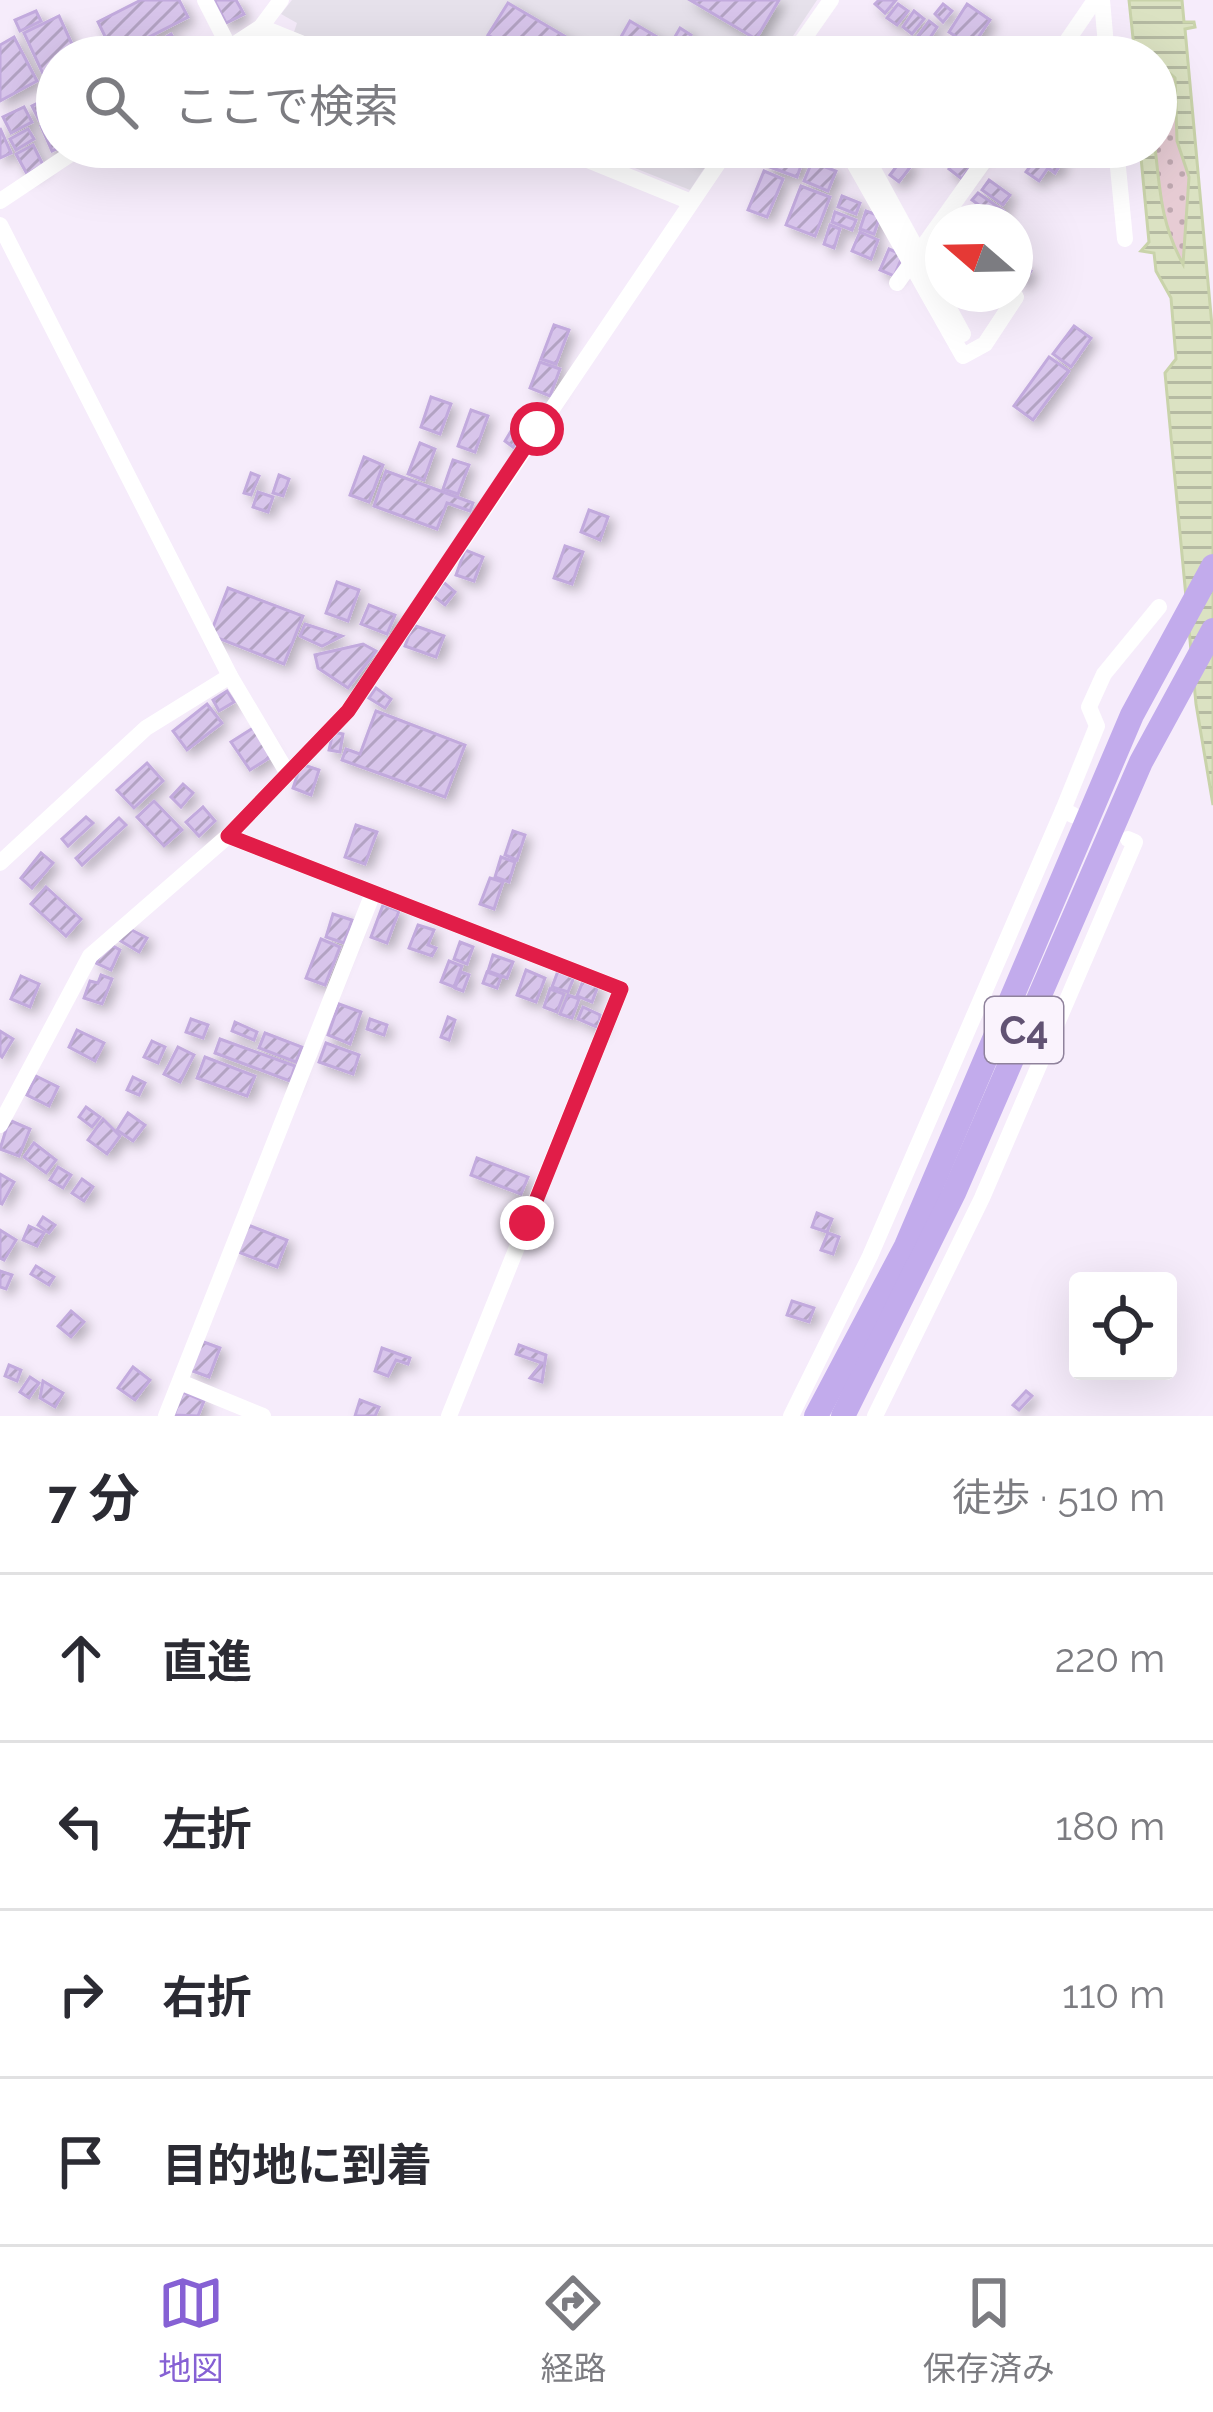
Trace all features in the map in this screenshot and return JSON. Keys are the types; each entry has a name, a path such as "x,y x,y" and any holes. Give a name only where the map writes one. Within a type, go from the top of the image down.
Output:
{"highway":[{"name":"C4","path":"816,1416 906,1246 1162,653 1213,566"},
{"name":"C4","path":"1109,777 1213,590"},
{"name":"C4","path":"843,1416 954,1193 1141,762 1213,630"}],"street":[{"path":"206,0 217,36"},
{"path":"246,36 260,27 281,0"},
{"path":"809,36 831,0"},
{"path":"1071,36 1098,0"},
{"path":"1098,0 1104,36"},
{"path":"260,27 282,36"},
{"path":"0,201 50,168"},
{"path":"608,168 691,202"},
{"path":"0,1125 90,956 228,836 348,711 714,168"},
{"path":"858,168 914,257"},
{"path":"871,168 925,279"},
{"path":"897,283 979,168"},
{"path":"1118,168 1125,239"},
{"path":"0,225 230,676 287,774"},
{"path":"942,312 964,356 985,344 1006,312"},
{"path":"791,1416 870,1256 1068,813 1097,726 1089,707 1104,674 1159,607"},
{"path":"0,863 146,728 230,676"},
{"path":"228,836 621,989 449,1416"},
{"path":"874,1416 982,1198 1135,842 1128,838"},
{"path":"166,1416 373,893"},
{"path":"180,1382 263,1416"}],"shaded area":[{"path":"292,0 817,0 793,36 304,36 294,32 297,23 281,14"},
{"path":"1129,0 1182,0 1184,22 1194,22 1195,27 1185,29 1213,337 1213,805 1196,704 1165,373 1176,359 1171,298 1156,271 1154,253 1141,251 1149,242 1142,168 1157,168 1166,221 1183,264 1189,177 1177,141 1177,36 1133,36"},
{"path":"1177,92 1189,177 1186,263 1164,228 1156,168 1177,168"},
{"path":"635,168 704,168 690,190"}],"building":[{"path":"141,0 179,0 188,17 151,36 105,36 98,22"},
{"path":"214,0 236,0 244,14 226,23"},
{"path":"690,0 779,0 758,36"},
{"path":"896,0 885,13 875,4"},
{"path":"508,3 564,36 490,36"},
{"path":"898,4 908,11 897,25 887,18"},
{"path":"943,4 952,11 943,22 935,14"},
{"path":"967,4 990,20 979,36 949,32"},
{"path":"36,11 41,21 20,31 15,20"},
{"path":"914,11 924,19 912,34 903,27"},
{"path":"59,16 68,36 36,36 36,59 24,33"},
{"path":"630,21 656,36 622,36"},
{"path":"929,21 937,27 931,36 918,36"},
{"path":"14,37 36,82 0,101 0,45"},
{"path":"24,107 32,122 11,133 3,117"},
{"path":"0,128 11,153 0,158"},
{"path":"28,129 34,139 16,150 10,139"},
{"path":"33,145 38,168 27,174 16,154"},
{"path":"772,168 800,168 797,177"},
{"path":"809,168 836,171 828,191 804,181"},
{"path":"895,168 910,168 899,182 890,175"},
{"path":"950,168 969,168 962,179"},
{"path":"1029,168 1048,168 1039,181 1026,172"},
{"path":"764,171 783,179 767,217 748,210"},
{"path":"989,180 1010,195 1002,204 982,190"},
{"path":"801,186 830,197 815,236 786,225"},
{"path":"978,193 994,204 977,204 972,200"},
{"path":"842,196 860,203 856,214 838,207"},
{"path":"866,211 880,216 874,234 860,229"},
{"path":"835,212 856,220 852,230 832,222"},
{"path":"830,225 840,229 834,248 824,244"},
{"path":"860,232 878,240 871,259 852,251"},
{"path":"889,249 903,255 894,276 880,270"},
{"path":"554,325 569,330 556,364 541,359"},
{"path":"1074,326 1091,338 1071,367 1053,354"},
{"path":"1049,357 1069,371 1033,420 1014,406"},
{"path":"540,362 560,369 550,396 530,388"},
{"path":"431,397 451,404 440,434 421,427"},
{"path":"471,410 488,416 475,452 458,446"},
{"path":"514,426 523,431 513,447 505,441"},
{"path":"420,443 435,449 424,480 408,474"},
{"path":"364,457 383,465 369,502 350,495"},
{"path":"453,460 469,465 458,494 443,489"},
{"path":"386,471 473,503 470,511 447,503 437,529 374,506"},
{"path":"251,473 259,476 251,495 244,493"},
{"path":"279,475 289,479 283,496 273,493"},
{"path":"258,492 273,497 268,512 253,507"},
{"path":"589,510 608,517 600,540 581,532"},
{"path":"565,546 583,552 572,584 554,578"},
{"path":"465,550 483,557 474,581 456,575"},
{"path":"442,581 455,592 445,605 431,594"},
{"path":"337,582 359,590 348,621 326,613"},
{"path":"228,588 303,616 284,664 210,635"},
{"path":"369,605 395,615 387,634 361,624"},
{"path":"305,624 342,636 322,646 300,636"},
{"path":"413,625 444,636 436,657 405,646"},
{"path":"363,644 376,651 348,688 318,668 315,655"},
{"path":"376,688 391,699 385,708 369,698"},
{"path":"227,691 234,702 219,711 213,700"},
{"path":"207,704 222,723 187,750 173,731"},
{"path":"376,711 465,745 445,797 342,760 346,749 360,754"},
{"path":"253,728 272,756 250,770 231,742"},
{"path":"333,732 343,734 340,752 329,750"},
{"path":"147,763 163,781 134,808 117,790"},
{"path":"301,764 319,770 311,795 293,788"},
{"path":"183,784 193,793 181,807 171,797"},
{"path":"154,801 182,830 164,846 137,817"},
{"path":"203,807 215,821 199,836 186,822"},
{"path":"86,817 93,823 68,846 62,839"},
{"path":"119,818 126,825 82,865 76,858"},
{"path":"356,825 377,832 365,864 345,857"},
{"path":"513,831 525,835 517,860 505,855"},
{"path":"41,853 53,863 32,888 21,878"},
{"path":"501,857 515,862 509,882 495,877"},
{"path":"490,878 503,882 494,909 480,904"},
{"path":"46,887 81,919 66,936 31,904"},
{"path":"383,905 399,911 387,943 371,937"},
{"path":"333,914 352,920 344,943 326,937"},
{"path":"418,925 434,930 428,945 436,948 432,956 409,948"},
{"path":"126,927 147,938 139,952 119,940"},
{"path":"321,939 340,947 325,985 306,978"},
{"path":"106,942 120,950 111,970 96,963"},
{"path":"460,942 473,947 467,964 454,959"},
{"path":"493,955 513,962 507,978 488,971"},
{"path":"449,961 462,966 454,987 441,982"},
{"path":"526,970 545,978 536,1002 517,995"},
{"path":"558,971 574,977 568,992 552,987"},
{"path":"461,972 469,975 463,991 455,988"},
{"path":"487,972 501,977 497,988 483,983"},
{"path":"101,975 112,979 102,1004 84,998 90,981 98,983"},
{"path":"21,976 39,984 30,1007 11,999"},
{"path":"583,981 598,986 592,1002 577,996"},
{"path":"550,989 564,994 557,1012 544,1007"},
{"path":"568,995 579,999 572,1018 560,1014"},
{"path":"339,1004 361,1012 350,1044 328,1035"},
{"path":"583,1007 600,1015 599,1028 578,1019"},
{"path":"448,1017 455,1020 449,1040 441,1037"},
{"path":"191,1019 208,1025 203,1038 186,1032"},
{"path":"370,1019 387,1025 384,1035 367,1029"},
{"path":"235,1022 257,1032 254,1040 232,1031"},
{"path":"77,1030 104,1043 95,1061 69,1047"},
{"path":"0,1031 13,1039 2,1057 0,1055"},
{"path":"265,1033 302,1047 296,1062 259,1048"},
{"path":"220,1039 295,1066 290,1081 215,1053"},
{"path":"152,1041 165,1047 158,1063 144,1057"},
{"path":"326,1043 359,1055 353,1074 319,1062"},
{"path":"178,1047 194,1055 180,1082 164,1074"},
{"path":"205,1057 255,1076 247,1096 197,1078"},
{"path":"36,1076 58,1087 49,1106 27,1095"},
{"path":"133,1077 145,1083 139,1095 127,1090"},
{"path":"86,1107 100,1117 92,1127 79,1117"},
{"path":"128,1113 145,1125 133,1141 117,1130"},
{"path":"103,1119 120,1136 107,1154 88,1140"},
{"path":"9,1120 30,1129 19,1156 0,1149"},
{"path":"34,1143 56,1160 46,1173 24,1157"},
{"path":"477,1158 528,1177 521,1194 471,1175"},
{"path":"58,1167 71,1175 63,1188 50,1180"},
{"path":"0,1174 14,1182 2,1204 0,1203"},
{"path":"82,1179 93,1187 84,1201 72,1193"},
{"path":"817,1213 832,1219 827,1232 812,1227"},
{"path":"43,1217 55,1225 49,1233 38,1225"},
{"path":"248,1225 287,1240 277,1267 238,1252"},
{"path":"29,1226 44,1233 37,1246 23,1240"},
{"path":"0,1230 16,1240 4,1260 0,1258"},
{"path":"828,1233 839,1237 833,1254 821,1250"},
{"path":"36,1266 54,1277 49,1285 31,1274"},
{"path":"0,1271 12,1275 6,1289 0,1287"},
{"path":"792,1301 814,1308 809,1322 787,1315"},
{"path":"71,1311 84,1322 71,1337 58,1326"},
{"path":"201,1341 220,1348 209,1377 190,1370"},
{"path":"519,1345 546,1355 542,1382 530,1378 542,1363 516,1354"},
{"path":"382,1348 410,1358 408,1364 396,1360 388,1376 375,1371"},
{"path":"9,1365 21,1370 17,1381 5,1376"},
{"path":"133,1367 150,1380 135,1400 118,1388"},
{"path":"30,1377 39,1383 29,1398 20,1392"},
{"path":"43,1381 63,1393 55,1407 40,1398"},
{"path":"1026,1391 1032,1396 1019,1410 1013,1405"},
{"path":"183,1392 204,1401 198,1416 174,1415"},
{"path":"360,1400 379,1407 375,1416 355,1416"}],"route":[{"path":"527,1223 621,989 228,836 348,711 537,429"}]}
